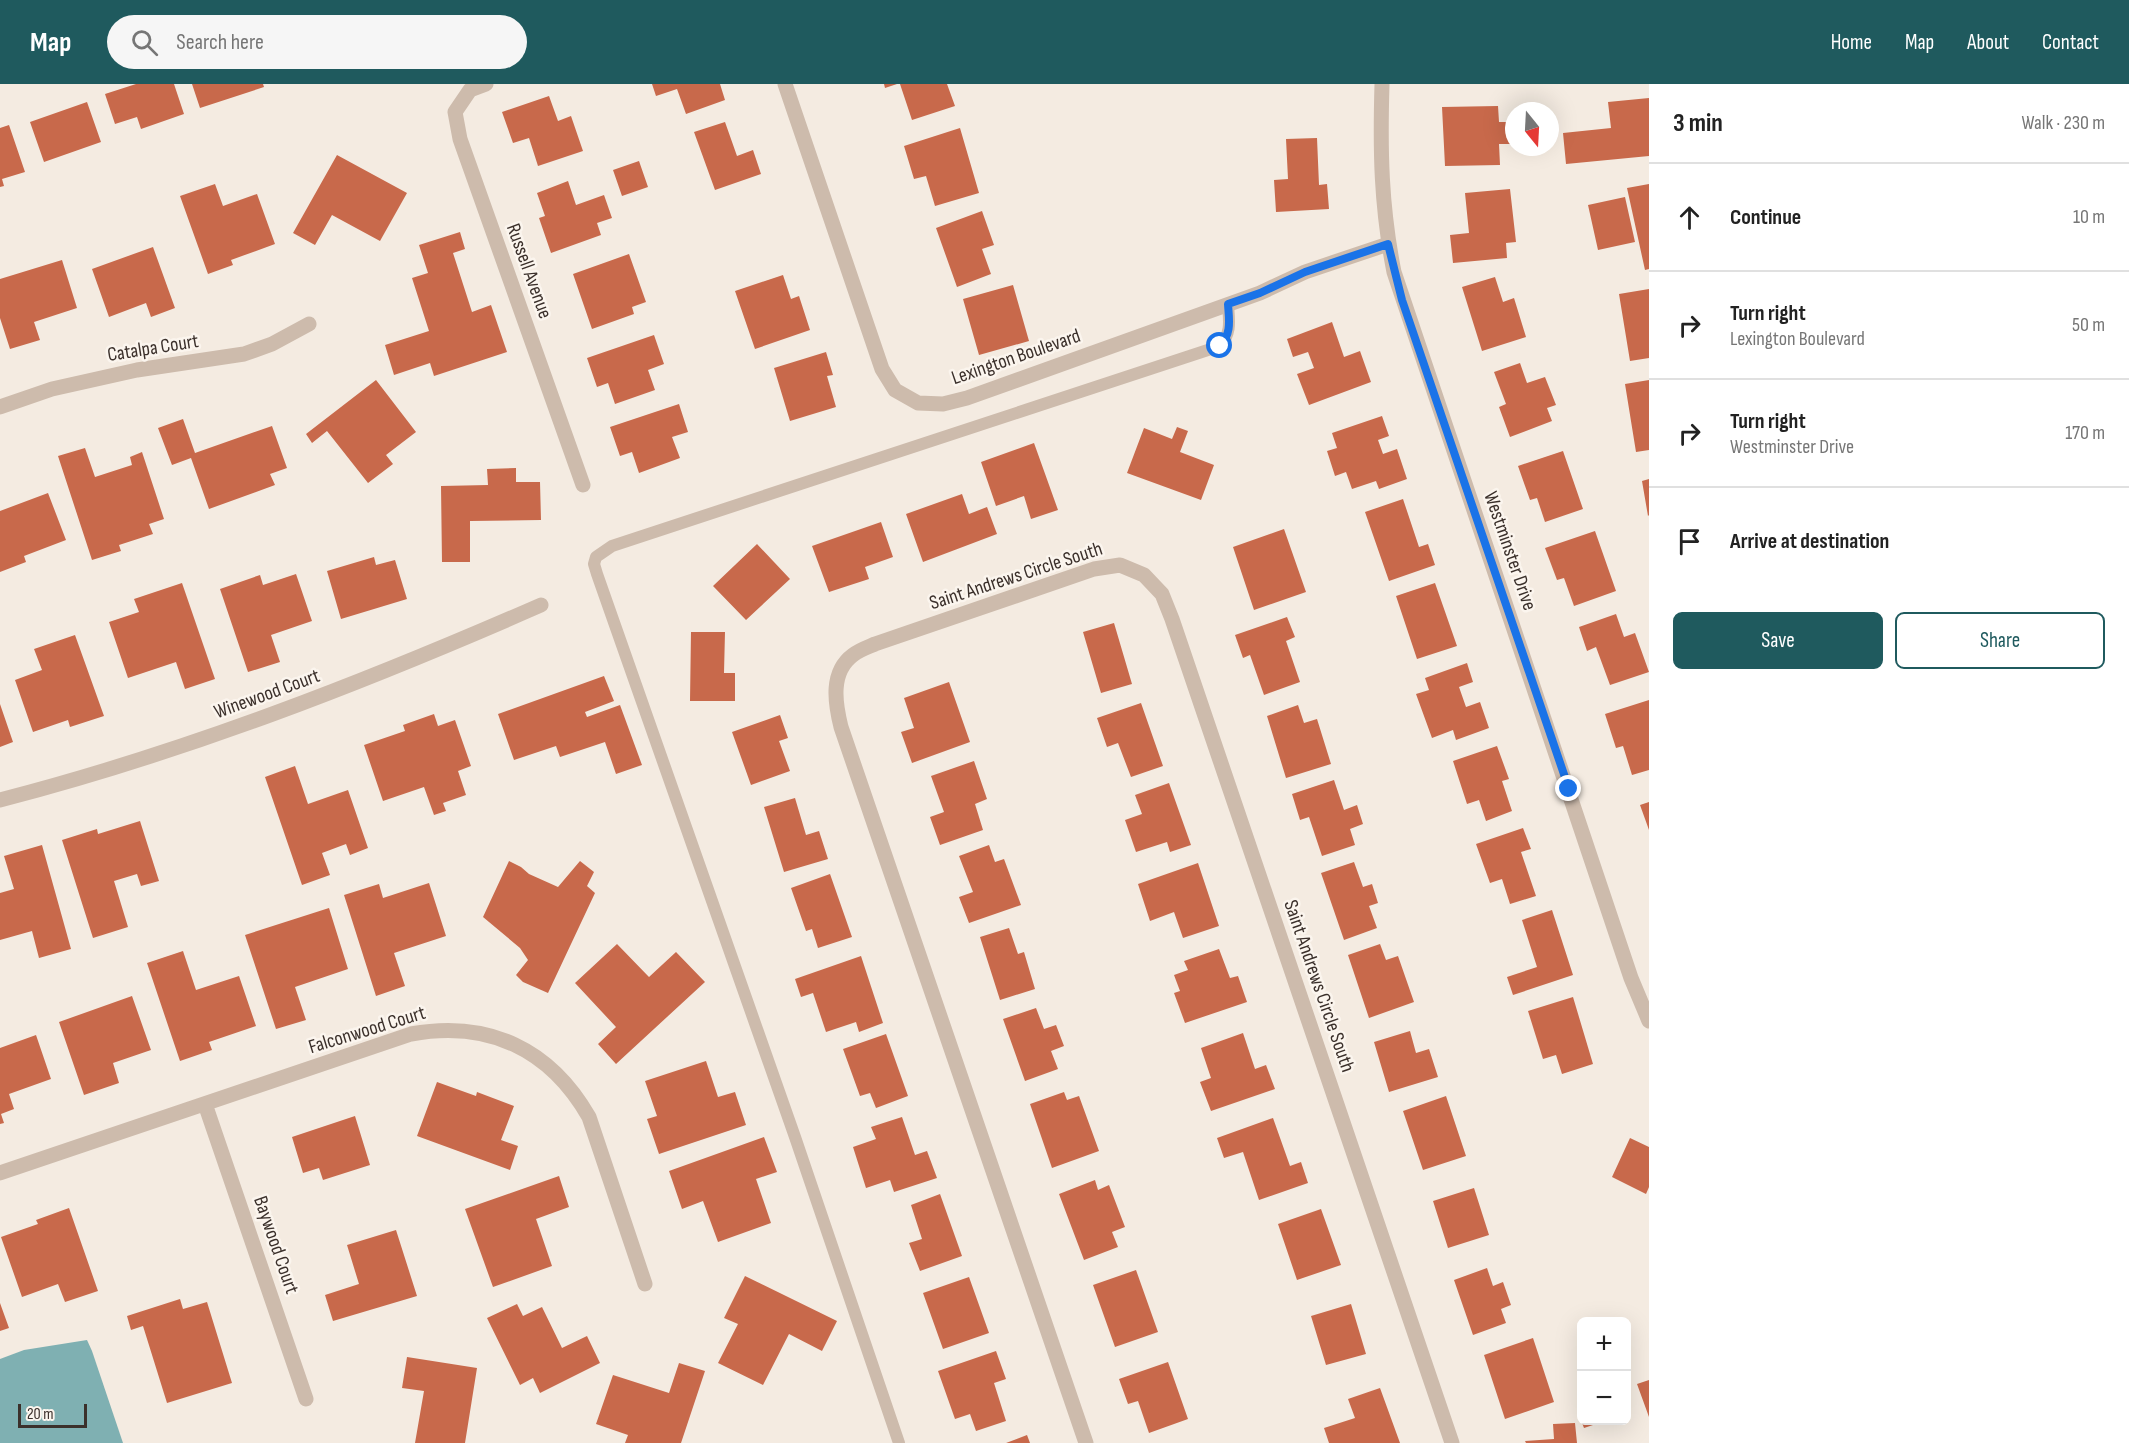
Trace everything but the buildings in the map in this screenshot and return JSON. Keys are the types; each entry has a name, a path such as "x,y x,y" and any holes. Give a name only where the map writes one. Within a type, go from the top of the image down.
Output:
{"street":[{"name":"Russell Avenue","path":"486,84 471,90 455,112 460,139 583,485"},
{"name":"Lexington Boulevard","path":"785,84 882,369 895,390 918,403 943,404 967,398 1260,293 1305,272 1388,244"},
{"name":"Westminster Drive","path":"1382,84 1380,158 1384,217 1388,244 1402,300 1631,978 1649,1021"},
{"name":"Catalpa Court","path":"0,407 52,389 137,370 244,354 272,344 309,324"},
{"name":"Saint Andrews Circle South","path":"1086,1443 844,738 834,701 838,676 852,655 875,644 1094,568 1120,565 1144,575 1162,594 1172,619 1452,1443"},
{"name":"Winewood Court","path":"0,800 131,763 233,729 334,692 541,605"},
{"name":"Falconwood Court","path":"0,1173 411,1034 436,1030 465,1030 515,1045 539,1058 561,1077 577,1096 590,1117 645,1284"},
{"name":"Baywood Court","path":"205,1104 306,1399"}],"lane":[{"path":"899,1443 787,1114 597,574 594,564 596,557 612,546 1220,346 1227,339 1230,327 1228,304"}],"water":[{"path":"87,1340 123,1443 0,1443 0,1359 24,1350"}],"route":[{"path":"1220,346 1227,339 1230,327 1228,304 1260,293 1305,272 1388,244 1402,300 1569,789"}]}
